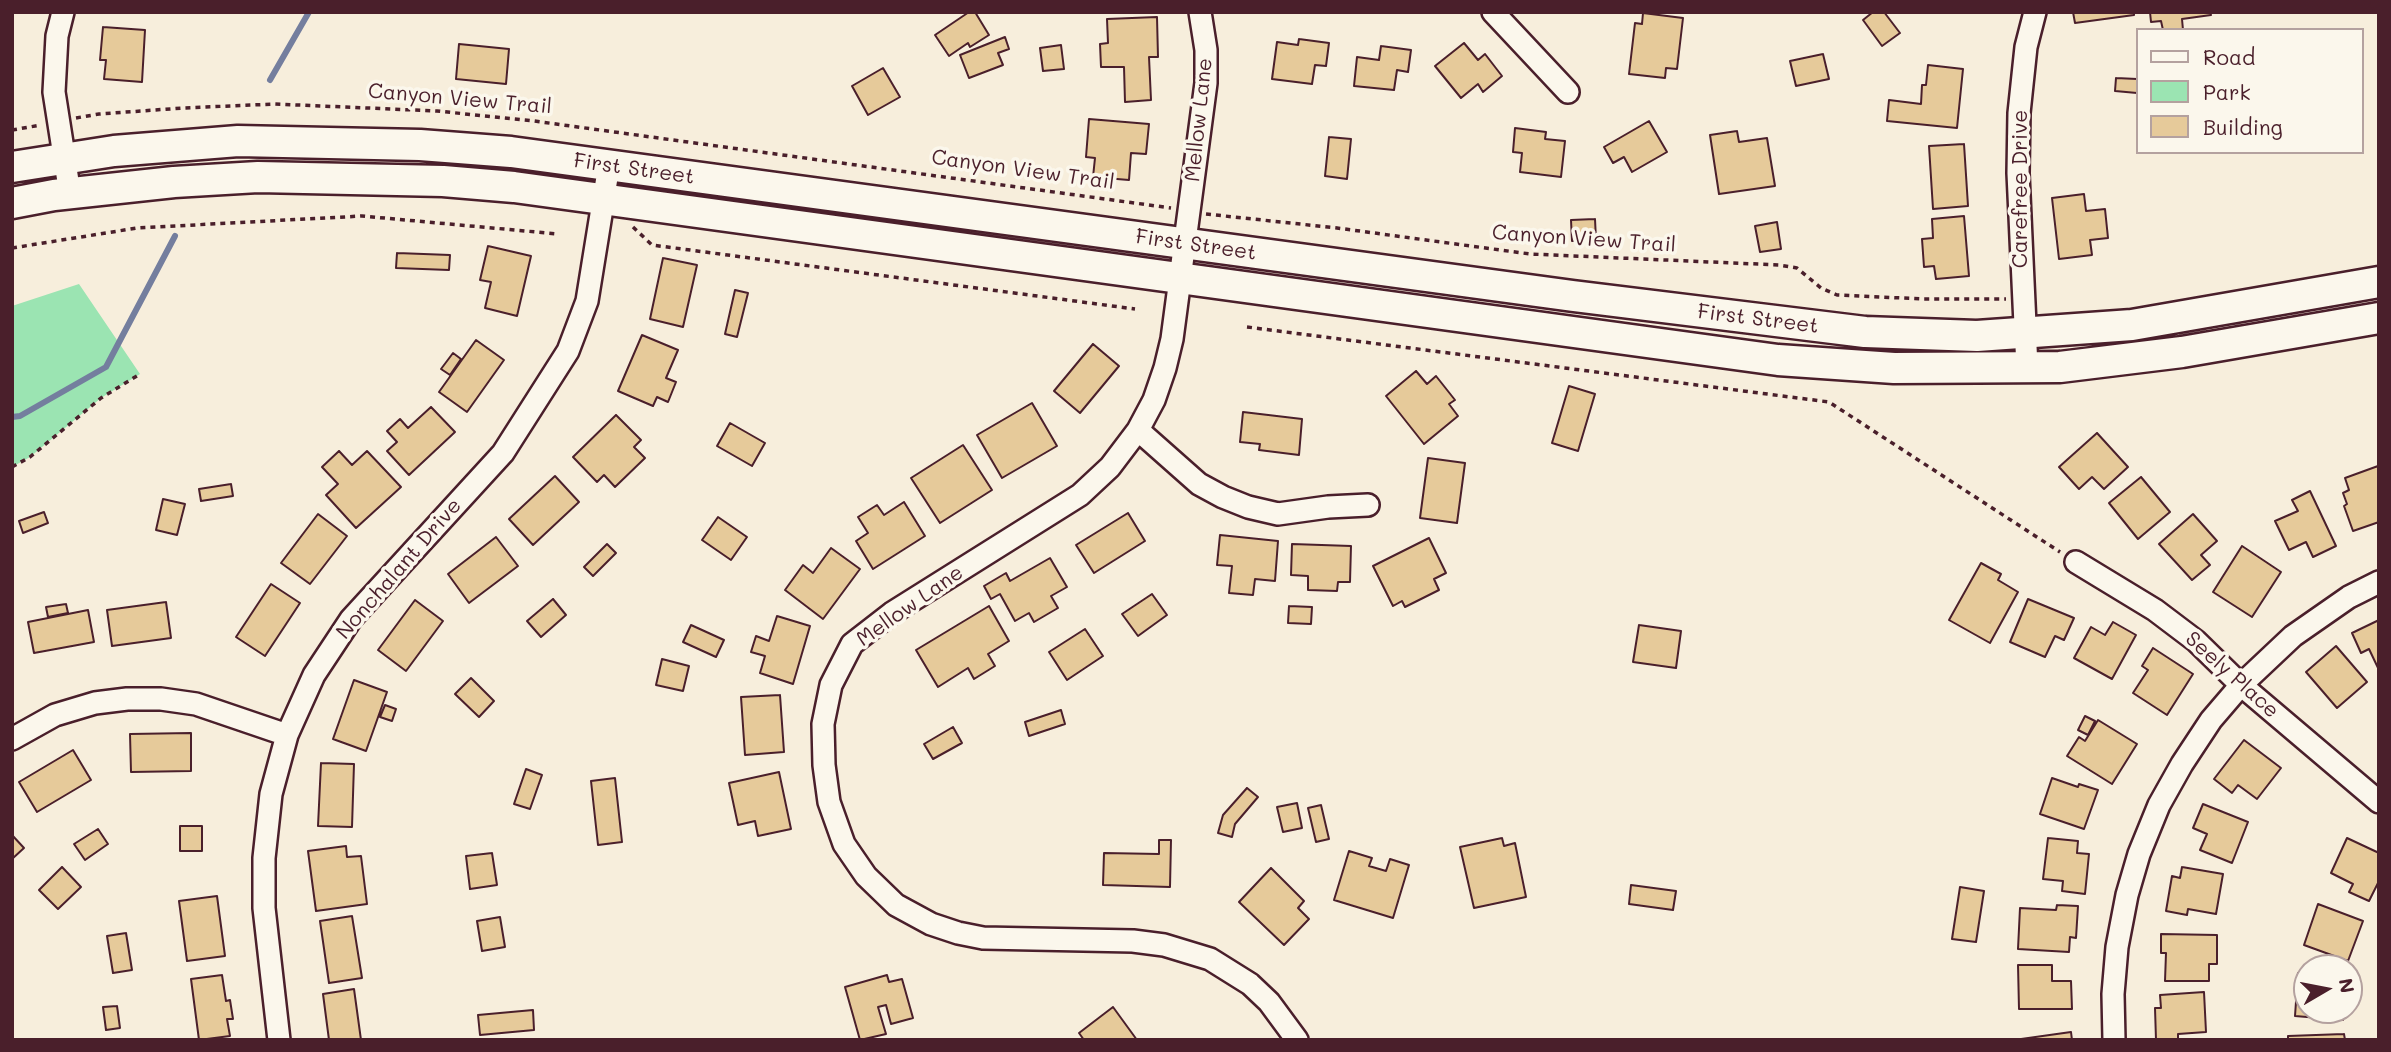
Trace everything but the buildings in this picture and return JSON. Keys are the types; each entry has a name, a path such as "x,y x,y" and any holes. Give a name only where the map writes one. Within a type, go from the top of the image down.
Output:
{"main road":[{"name":"First Street","path":"12,167 114,151 238,141 420,145 510,152 1573,296 1864,332 1977,336 2132,324 2379,282"},
{"name":"First Street","path":"12,203 70,194 258,177 443,181 514,187 1778,360 1894,368 2060,367 2182,352 2379,318"}],"street":[{"path":"63,12 57,36 55,78 70,194"},
{"name":"Mellow Lane","path":"1200,12 1206,50 1206,83 1166,368 1154,400 1138,430 1110,467 1080,495 892,613 852,644 831,685 823,724 824,765 829,802 844,844 866,876 896,905 931,924 983,938 1133,941 1164,945 1210,959 1250,984 1269,1002 1297,1040"},
{"path":"1493,12 1568,92"},
{"name":"Carefree Drive","path":"2027,368 2018,173 2019,113 2026,47 2035,12"},
{"name":"Nonchalant Drive","path":"279,1040 264,908 264,858 271,794 287,735 314,675 351,619 503,453 568,351 587,300 609,165"},
{"path":"1138,430 1199,484 1248,507 1278,514 1368,505"},
{"name":"Seely Place","path":"2076,562 2155,610 2196,641 2241,685 2379,802"},
{"path":"2114,1040 2113,994 2117,947 2127,895 2159,806 2182,764 2211,720 2241,685 2293,636 2349,597 2379,582"},
{"path":"12,738 55,715 95,703 127,699 161,699 196,704 287,735"}],"path":[{"name":"Canyon View Trail","path":"12,130 99,114 275,104 437,111 674,139 1140,202 1189,211 1530,254 1779,265 1797,268 1821,288 1837,295 1924,299 2023,298"},
{"path":"12,248 137,228 362,216 558,234"},
{"path":"633,227 652,245 1135,309"},
{"path":"1247,327 1829,402 2076,562"},
{"path":"12,467 30,457 101,398 140,374"}],"green space":[{"path":"79,284 140,374 101,398 30,457 12,467 12,306"}],"waterway":[{"path":"270,80 309,12"},
{"path":"12,417 20,416 106,367 175,236"}]}
